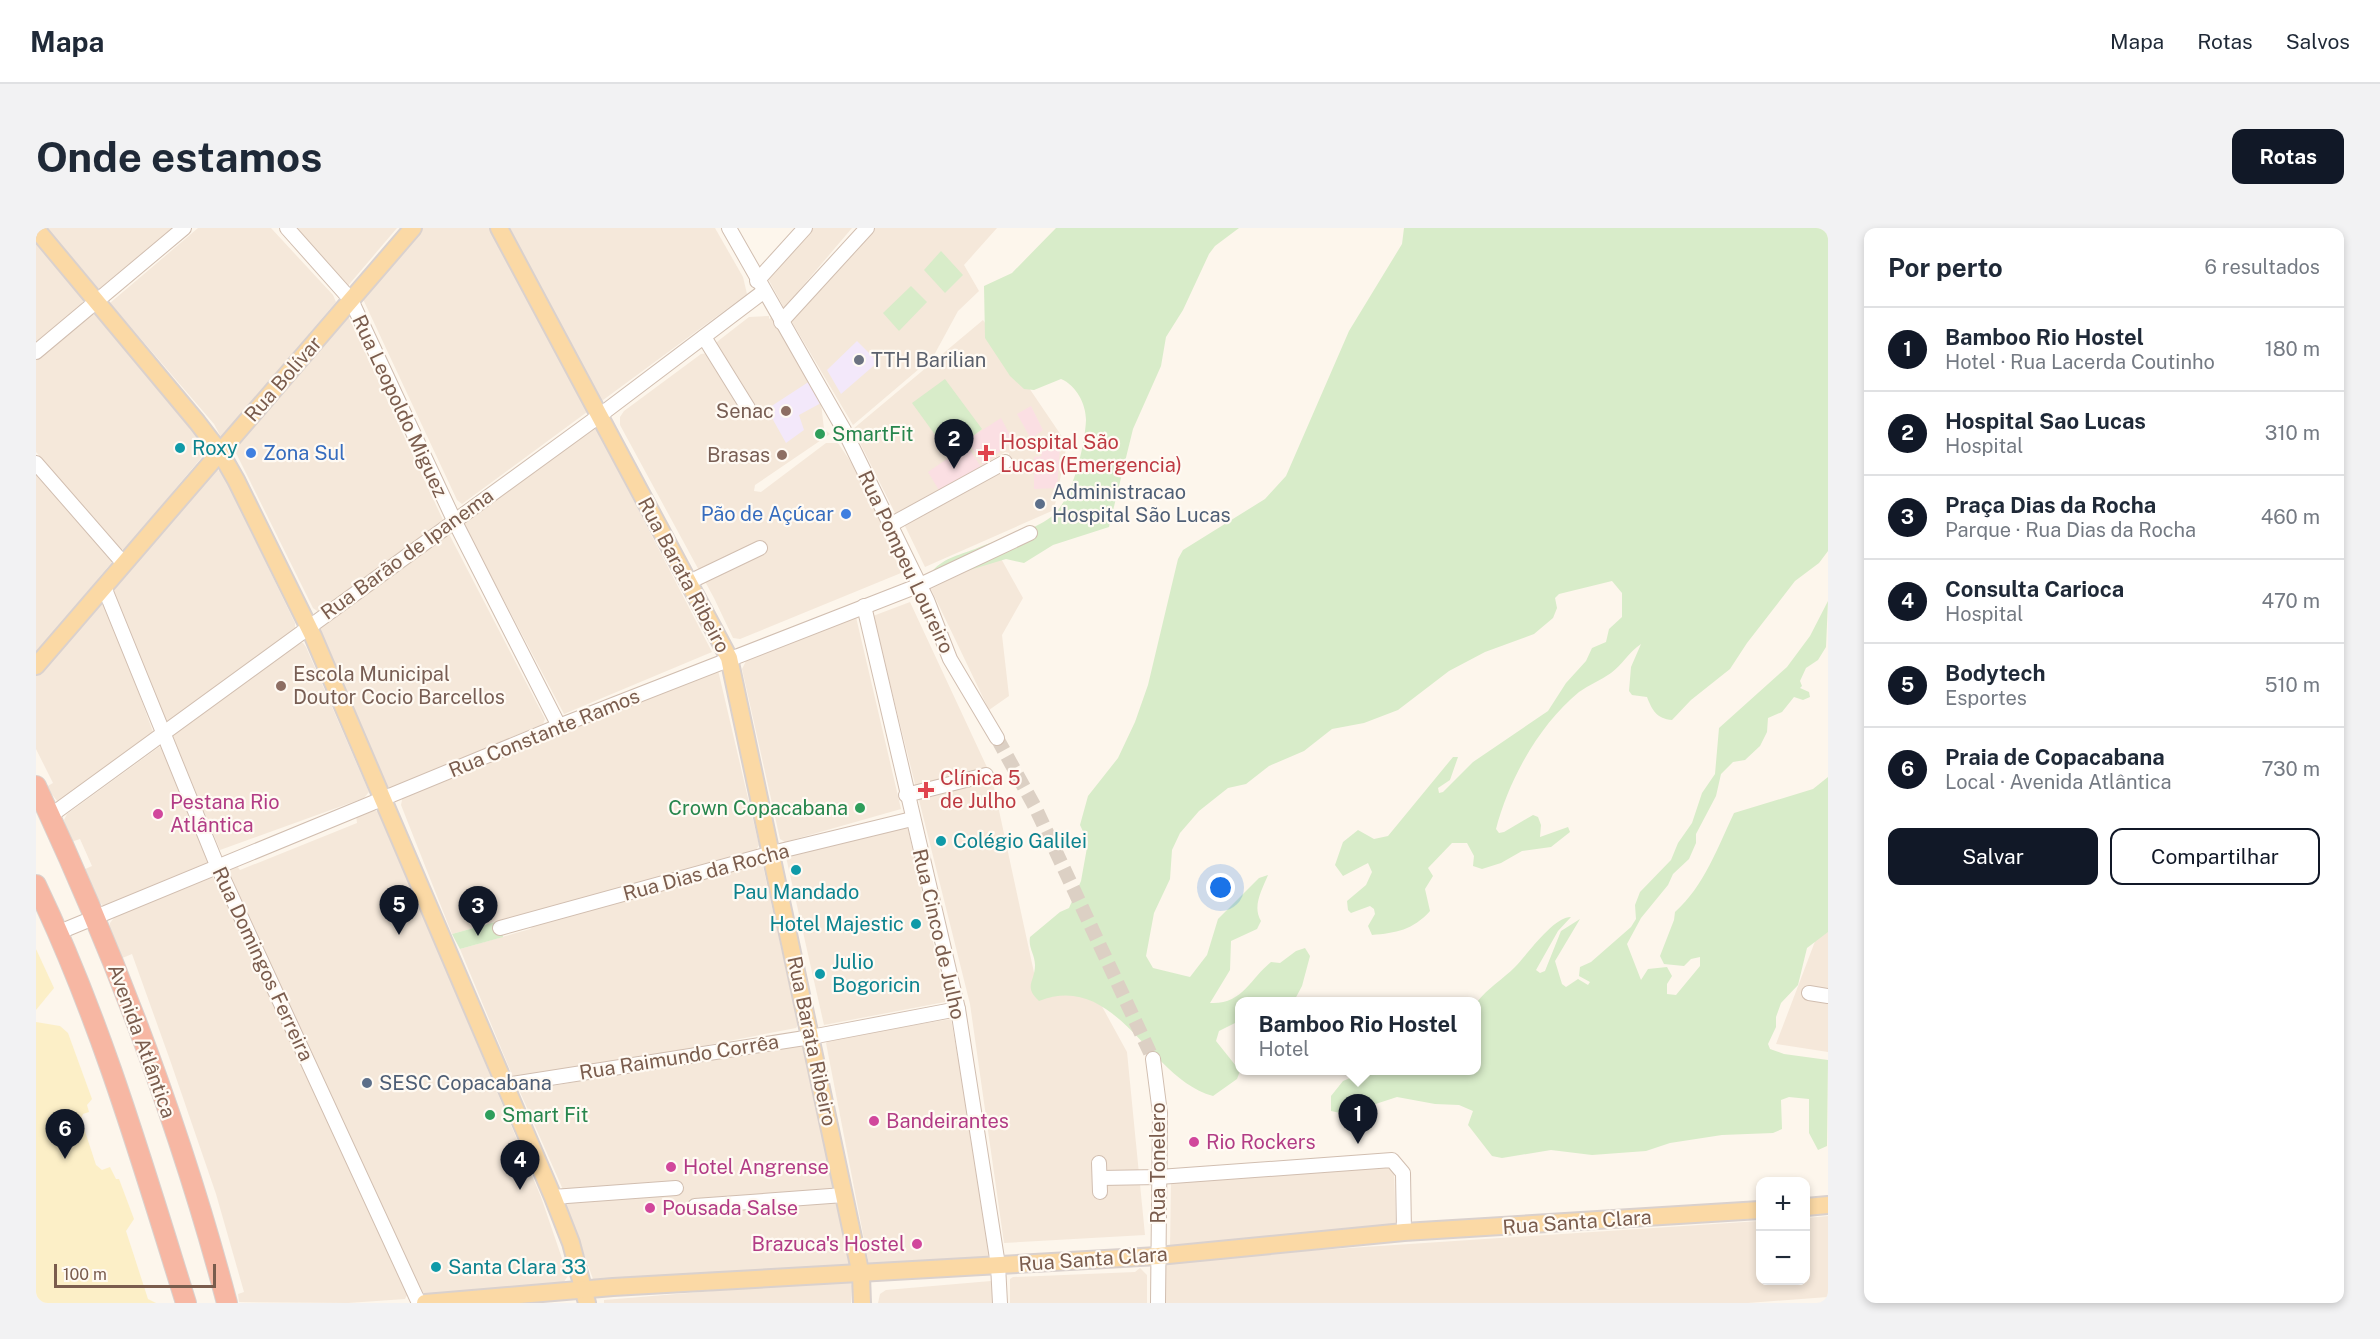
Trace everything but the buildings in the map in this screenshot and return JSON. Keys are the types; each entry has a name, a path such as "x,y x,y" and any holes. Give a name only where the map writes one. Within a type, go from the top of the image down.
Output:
{"highway":[{"name":"Avenida Atlântica","path":"36,786 95,917 173,1124 227,1303"},
{"name":"Avenida Atlântica","path":"36,885 57,933 131,1126 186,1303"}],"main road":[{"name":"Rua Bolívar","path":"36,666 413,228"},
{"name":"Rua Barata Ribeiro","path":"499,228 729,658 812,1036 861,1275 862,1303"},
{"path":"36,229 220,452 309,626 554,1197 571,1243 585,1296"},
{"path":"1810,1206 1828,1205"},
{"name":"Rua Santa Clara","path":"425,1303 585,1296 998,1265 1158,1256 1404,1232 1756,1210"}],"street":[{"path":"36,352 184,228"},
{"name":"Rua Leopoldo Miguez","path":"287,228 351,300 454,520 559,726"},
{"name":"Rua Barão de Ipanema","path":"50,816 704,337 760,287 805,228"},
{"path":"781,322 867,228"},
{"name":"Rua Pompeu Loureiro","path":"735,231 760,287 844,430 892,524 950,659 997,738"},
{"path":"704,337 748,408"},
{"path":"892,524 1005,462"},
{"path":"36,463 124,564"},
{"name":"Rua Constante Ramos","path":"57,933 217,865 559,726 920,585 1030,533"},
{"path":"689,582 760,548"},
{"name":"Rua Domingos Ferreira","path":"104,587 217,865 419,1303"},
{"name":"Rua Cinco de Julho","path":"864,606 906,795 958,1009 998,1265 1000,1303"},
{"path":"906,795 986,775"},
{"name":"Rua Dias da Rocha","path":"500,928 772,853 912,819"},
{"path":"1809,993 1828,996"},
{"name":"Rua Raimundo Corrêa","path":"506,1085 812,1036 958,1009"},
{"name":"Rua Tonelero","path":"1153,1059 1160,1113 1158,1303"},
{"path":"1099,1163 1100,1185 1159,1177 1392,1160 1403,1173 1404,1232"},
{"path":"554,1197 676,1188"},
{"path":"695,1206 844,1195"}],"shaded area":[{"path":"47,228 173,228 99,289"},
{"path":"198,228 271,228 333,295 336,302 221,437 214,424 110,303"},
{"path":"292,228 397,228 346,288"},
{"path":"419,228 491,228 587,412 462,504 457,500 362,297"},
{"path":"510,228 715,228 743,277 747,294 599,403"},
{"path":"805,228 852,228 784,308 765,273"},
{"path":"869,228 997,228 964,265 979,291 958,311 933,357 853,425 789,317"},
{"path":"36,239 84,300 77,310 36,344"},
{"path":"776,314 821,403 824,429 830,434 755,485 754,491 761,492 826,443 838,443 863,480 901,573 740,639 733,638 714,598 620,425 620,417 624,411 701,354 708,353 718,341 749,317 769,316 769,319"},
{"path":"89,315 102,316 205,445 207,451 124,550 120,549 36,452 36,360"},
{"path":"346,318 349,318 443,520 341,597 321,611 317,611 313,608 234,449"},
{"path":"983,320 1067,444 1054,510 925,567 904,524 1008,467 1009,453 1005,452 897,517 853,429"},
{"name":"TTH Barilian","path":"857,341 878,362 841,394 827,370"},
{"name":"Senac","path":"810,381 821,403 799,415 804,430 786,443 767,409"},
{"path":"1031,406 1043,430 1031,439 1017,414"},
{"name":"Hospital São Lucas (Emergencia)","path":"1001,418 1013,441 983,465 967,440"},
{"path":"596,428 712,652 564,714 463,523 589,429"},
{"path":"1054,437 1060,447 1057,488 1034,489 1034,457 1042,456 1038,449"},
{"path":"967,445 981,467 940,492 928,472"},
{"path":"214,469 220,471 227,482 295,623 295,629 172,723 165,723 113,589"},
{"path":"36,474 112,562 36,653"},
{"path":"447,533 545,719 543,724 387,790 316,631"},
{"path":"999,555 1023,598 1002,635 1009,696 989,710 931,589"},
{"path":"101,602 110,614 153,732 58,802 46,787 53,783 36,749 36,675"},
{"path":"910,602 992,778 1038,991 1088,981 1127,1052 1145,1235 1004,1243 970,1004 873,616"},
{"path":"856,617 901,809 785,842 780,839 742,669 746,661"},
{"path":"296,643 303,643 306,647 369,792 364,798 220,850 172,735"},
{"path":"718,670 759,845 756,850 452,934 401,805 403,795"},
{"path":"159,747 163,748 208,863 104,907 93,894 83,870 92,866 80,839 71,842 64,820 67,814"},
{"path":"367,809 380,812 541,1197 568,1276 561,1286 428,1297 422,1294 226,871 237,866 240,870 357,823 356,815"},
{"path":"904,826 908,829 946,1000 824,1025 786,857"},
{"path":"759,864 763,866 798,1025 796,1028 515,1082 460,949 530,929 536,923"},
{"path":"210,877 215,879 408,1293 405,1299 348,1303 239,1302 238,1294 244,1292 216,1194 170,1060 132,954 120,959 109,933 110,923 116,915"},
{"path":"1828,907 1828,1052 1776,1044 1800,981"},
{"path":"951,1019 994,1259 870,1270 826,1043 829,1039"},
{"path":"787,1043 801,1044 804,1050 849,1264 602,1283 593,1279 566,1205 568,1201 520,1092"},
{"path":"1389,1165 1394,1172 1396,1227 1170,1248 1171,1182"},
{"path":"1828,1216 1828,1297 1748,1303 1166,1303 1166,1260 1756,1221 1756,1285 1810,1285 1810,1218"},
{"path":"1140,1268 1147,1275 1147,1303 1010,1303 1010,1279 1013,1277 1135,1272"},
{"path":"850,1281 852,1286 851,1303 604,1303 604,1300"},
{"path":"991,1281 994,1285 994,1303 878,1303 880,1294 886,1290"}],"green space":[{"path":"1056,228 1239,228 1215,246 1209,254 1183,310 1166,337 1161,366 1133,429 1109,527 1053,545 1024,563 1006,559 950,576 931,573 951,558 1043,522 1058,510 1071,486 1080,458 1086,420 1082,402 1076,390 1061,379 1034,390 1024,389 1010,376 985,338 984,286 1012,273"},
{"path":"1404,228 1828,228 1828,551 1819,563 1795,581 1730,669 1691,700 1672,720 1662,718 1656,713 1647,697 1632,695 1629,691 1631,667 1641,644 1611,673 1579,692 1564,705 1527,754 1517,772 1496,829 1499,833 1504,832 1533,815 1538,817 1541,825 1540,837 1568,827 1570,832 1551,847 1522,851 1501,863 1482,869 1473,866 1474,856 1467,843 1452,843 1428,868 1433,876 1425,889 1430,911 1404,929 1372,935 1368,926 1375,914 1374,909 1370,906 1351,913 1348,910 1347,901 1366,885 1372,872 1368,863 1343,876 1335,865 1343,842 1358,830 1374,839 1388,836 1453,757 1458,757 1450,780 1438,788 1439,793 1443,792 1473,762 1548,711 1566,683 1586,661 1592,648 1606,642 1609,629 1622,617 1622,593 1612,581 1559,594 1555,598 1557,608 1553,618 1534,634 1485,652 1449,671 1398,710 1364,723 1332,729 1304,751 1269,766 1246,784 1228,788 1199,811 1180,833 1172,850 1170,879 1154,913 1146,956 1153,968 1190,977 1207,955 1218,919 1259,878 1268,875 1257,910 1261,921 1257,929 1231,941 1230,970 1210,1003 1221,1003 1238,995 1271,962 1280,963 1296,951 1305,948 1310,956 1302,986 1296,997 1235,997 1235,1023 1219,1031 1216,1041 1235,1065 1235,1075 1238,1075 1237,1079 1213,1096 1190,1086 1170,1070 1131,1030 1111,1013 1090,1000 1066,995 1039,1001 1031,988 1035,965 1030,937 1060,912 1069,908 1081,881 1088,842 1080,825 1088,796 1118,758 1135,722 1148,685 1178,559 1183,550 1265,499 1286,476 1349,331 1402,244"},
{"path":"941,251 963,275 945,293 924,270"},
{"path":"911,286 927,302 899,331 883,313"},
{"path":"945,379 982,429 949,454 912,403"},
{"path":"1828,601 1826,647 1818,660 1806,668 1800,681 1802,686 1800,688 1809,692 1810,697 1803,700 1794,697 1782,712 1768,718 1767,732 1760,746 1745,760 1733,762 1721,774 1716,796 1696,834 1696,843 1689,859 1673,874 1668,885 1641,918 1627,944 1641,980 1648,969 1667,967 1672,976 1667,984 1667,994 1676,995 1700,966 1700,957 1691,959 1684,966 1664,964 1660,956 1675,912 1702,879 1734,813 1813,789 1828,777 1828,932 1807,948 1798,985 1781,1003 1776,1017 1776,1027 1768,1044 1770,1049 1784,1054 1828,1060 1827,1146 1818,1150 1809,1133 1809,1099 1789,1097 1781,1100 1782,1129 1773,1133 1722,1135 1670,1143 1646,1151 1592,1155 1551,1150 1502,1158 1492,1156 1468,1125 1473,1111 1459,1105 1435,1104 1397,1097 1345,1114 1331,1111 1331,1096 1343,1081 1357,1075 1481,1075 1481,998 1515,967 1549,929 1564,919 1571,917 1558,931 1536,970 1540,973 1545,971 1561,931 1580,919 1555,961 1562,984 1566,987 1578,979 1588,985 1590,982 1579,976 1580,967 1591,962 1631,927 1636,919 1635,905 1640,892 1671,860 1678,843 1692,823 1702,793 1715,774 1719,728 1787,667 1810,636"},
{"path":"499,921 503,937 460,949 452,934"}],"sand":[{"path":"36,949 54,988 36,1010"},
{"path":"36,1022 60,1026 68,1033 92,1099 87,1105 89,1112 83,1114 81,1119 96,1165 102,1170 110,1167 116,1179 119,1179 134,1219 126,1231 148,1299 156,1303 36,1303"}],"tunnel":[{"path":"997,738 1036,809 1153,1059"}],"place":[{"name":"TTH Barilian","path":"859,360"},
{"name":"Senac","path":"786,411"},
{"name":"SmartFit","path":"820,434"},
{"name":"Roxy","path":"180,448"},
{"name":"Zona Sul","path":"251,453"},
{"name":"Hospital São Lucas (Emergencia)","path":"986,453"},
{"name":"Brasas","path":"782,455"},
{"name":"Hospital Sao Lucas","path":"954,469"},
{"name":"Administracao Hospital São Lucas","path":"1040,504"},
{"name":"Pão de Açúcar","path":"846,514"},
{"name":"Escola Municipal Doutor Cocio Barcellos","path":"281,686"},
{"name":"Clínica 5 de Julho","path":"926,790"},
{"name":"Crown Copacabana","path":"860,808"},
{"name":"Pestana Rio Atlântica","path":"158,814"},
{"name":"Colégio Galilei","path":"941,841"},
{"name":"Pau Mandado","path":"796,870"},
{"name":"Hotel Majestic","path":"916,924"},
{"name":"Bodytech","path":"399,935"},
{"name":"Praça Dias da Rocha","path":"478,936"},
{"name":"Julio Bogoricin","path":"820,974"},
{"name":"SESC Copacabana","path":"367,1083"},
{"name":"Smart Fit","path":"490,1115"},
{"name":"Bandeirantes","path":"874,1121"},
{"name":"Rio Rockers","path":"1194,1142"},
{"name":"Bamboo Rio Hostel","path":"1358,1144"},
{"name":"Praia de Copacabana","path":"65,1159"},
{"name":"Hotel Angrense","path":"671,1167"},
{"name":"Consulta Carioca","path":"520,1190"},
{"name":"Pousada Salse","path":"650,1208"},
{"name":"Brazuca's Hostel","path":"917,1244"},
{"name":"Santa Clara 33","path":"436,1267"}]}
